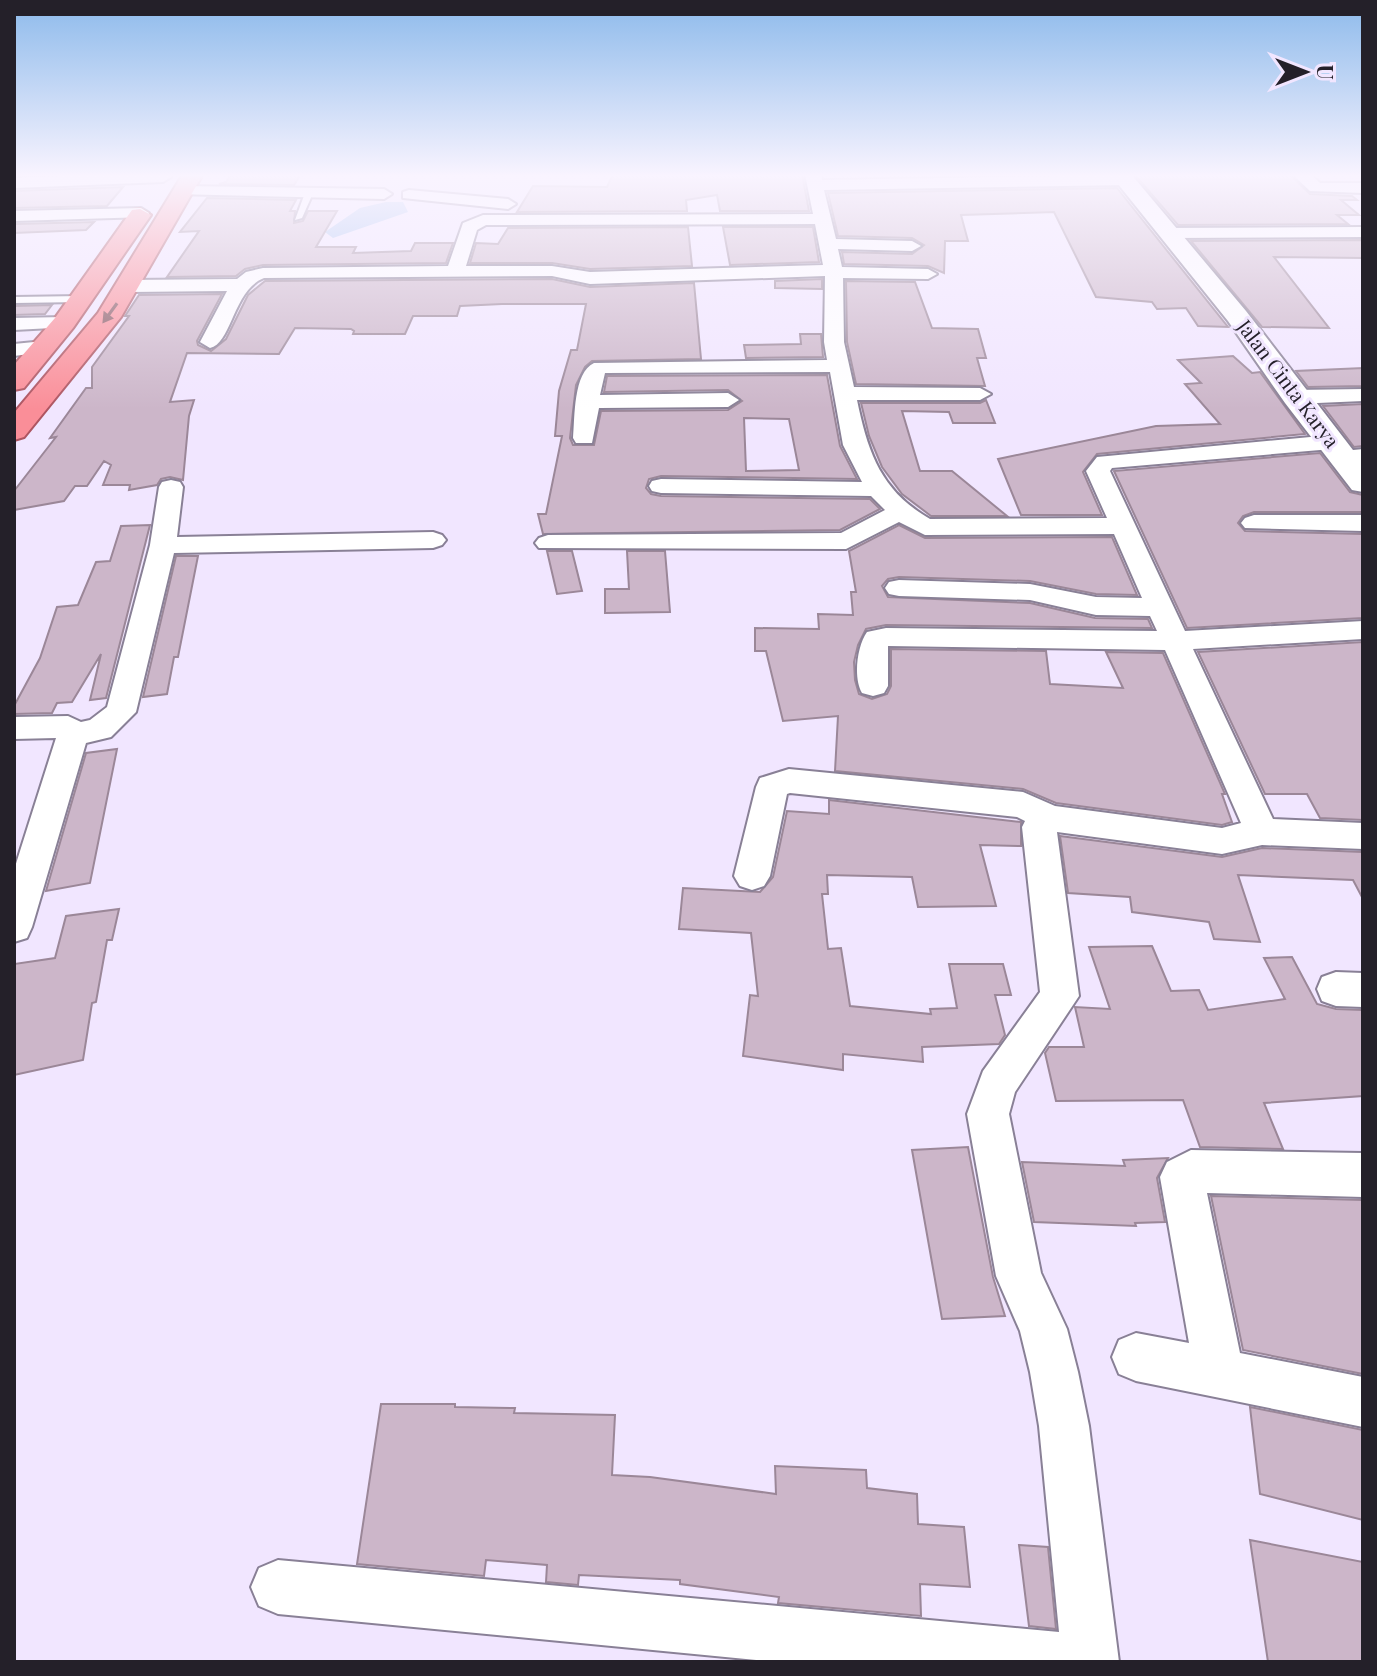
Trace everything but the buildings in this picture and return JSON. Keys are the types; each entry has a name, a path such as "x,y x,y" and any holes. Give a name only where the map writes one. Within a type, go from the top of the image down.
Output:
{"highway":[{"path":"14,382 120,252"},
{"path":"14,431 108,317 129,286 138,252"}],"street":[{"path":"455,271 462,252"},
{"path":"831,252 834,271 834,342 855,445 878,489 898,511 925,527 1123,526"},
{"name":"Jalan Cinta Karya","path":"1185,252 1237,316 1295,397 1346,452 1363,483"},
{"path":"210,342 241,285 250,277 263,273 552,271 602,278 834,271 928,274"},
{"path":"129,286 241,285"},
{"path":"14,324 64,323"},
{"path":"14,350 44,347"},
{"path":"584,438 593,373 601,367 839,366"},
{"path":"845,393 980,394"},
{"path":"1295,397 1363,395"},
{"path":"589,402 728,400"},
{"path":"1262,832 1098,471 1105,462 1346,452"},
{"path":"661,486 878,489"},
{"path":"73,735 100,729 121,712 163,545 171,487"},
{"path":"548,543 846,541 898,511"},
{"path":"1254,523 1363,523"},
{"path":"163,545 433,540"},
{"path":"899,588 1027,592 1093,606 1161,607"},
{"path":"873,686 874,643 886,637 1177,641 1363,630"},
{"path":"14,728 68,727 73,735 14,927"},
{"path":"752,876 772,787 789,781 1023,805 1049,818 1222,841 1262,832 1363,836"},
{"path":"1049,818 1039,827 1060,996 997,1084 988,1114 1019,1276 1043,1329 1054,1372 1064,1426 1091,1662"},
{"path":"1219,1372 1182,1177 1191,1171 1363,1175"},
{"path":"1136,1357 1363,1402"},
{"path":"278,1587 1078,1662"}],"lane":[{"path":"14,300 81,299"}]}
